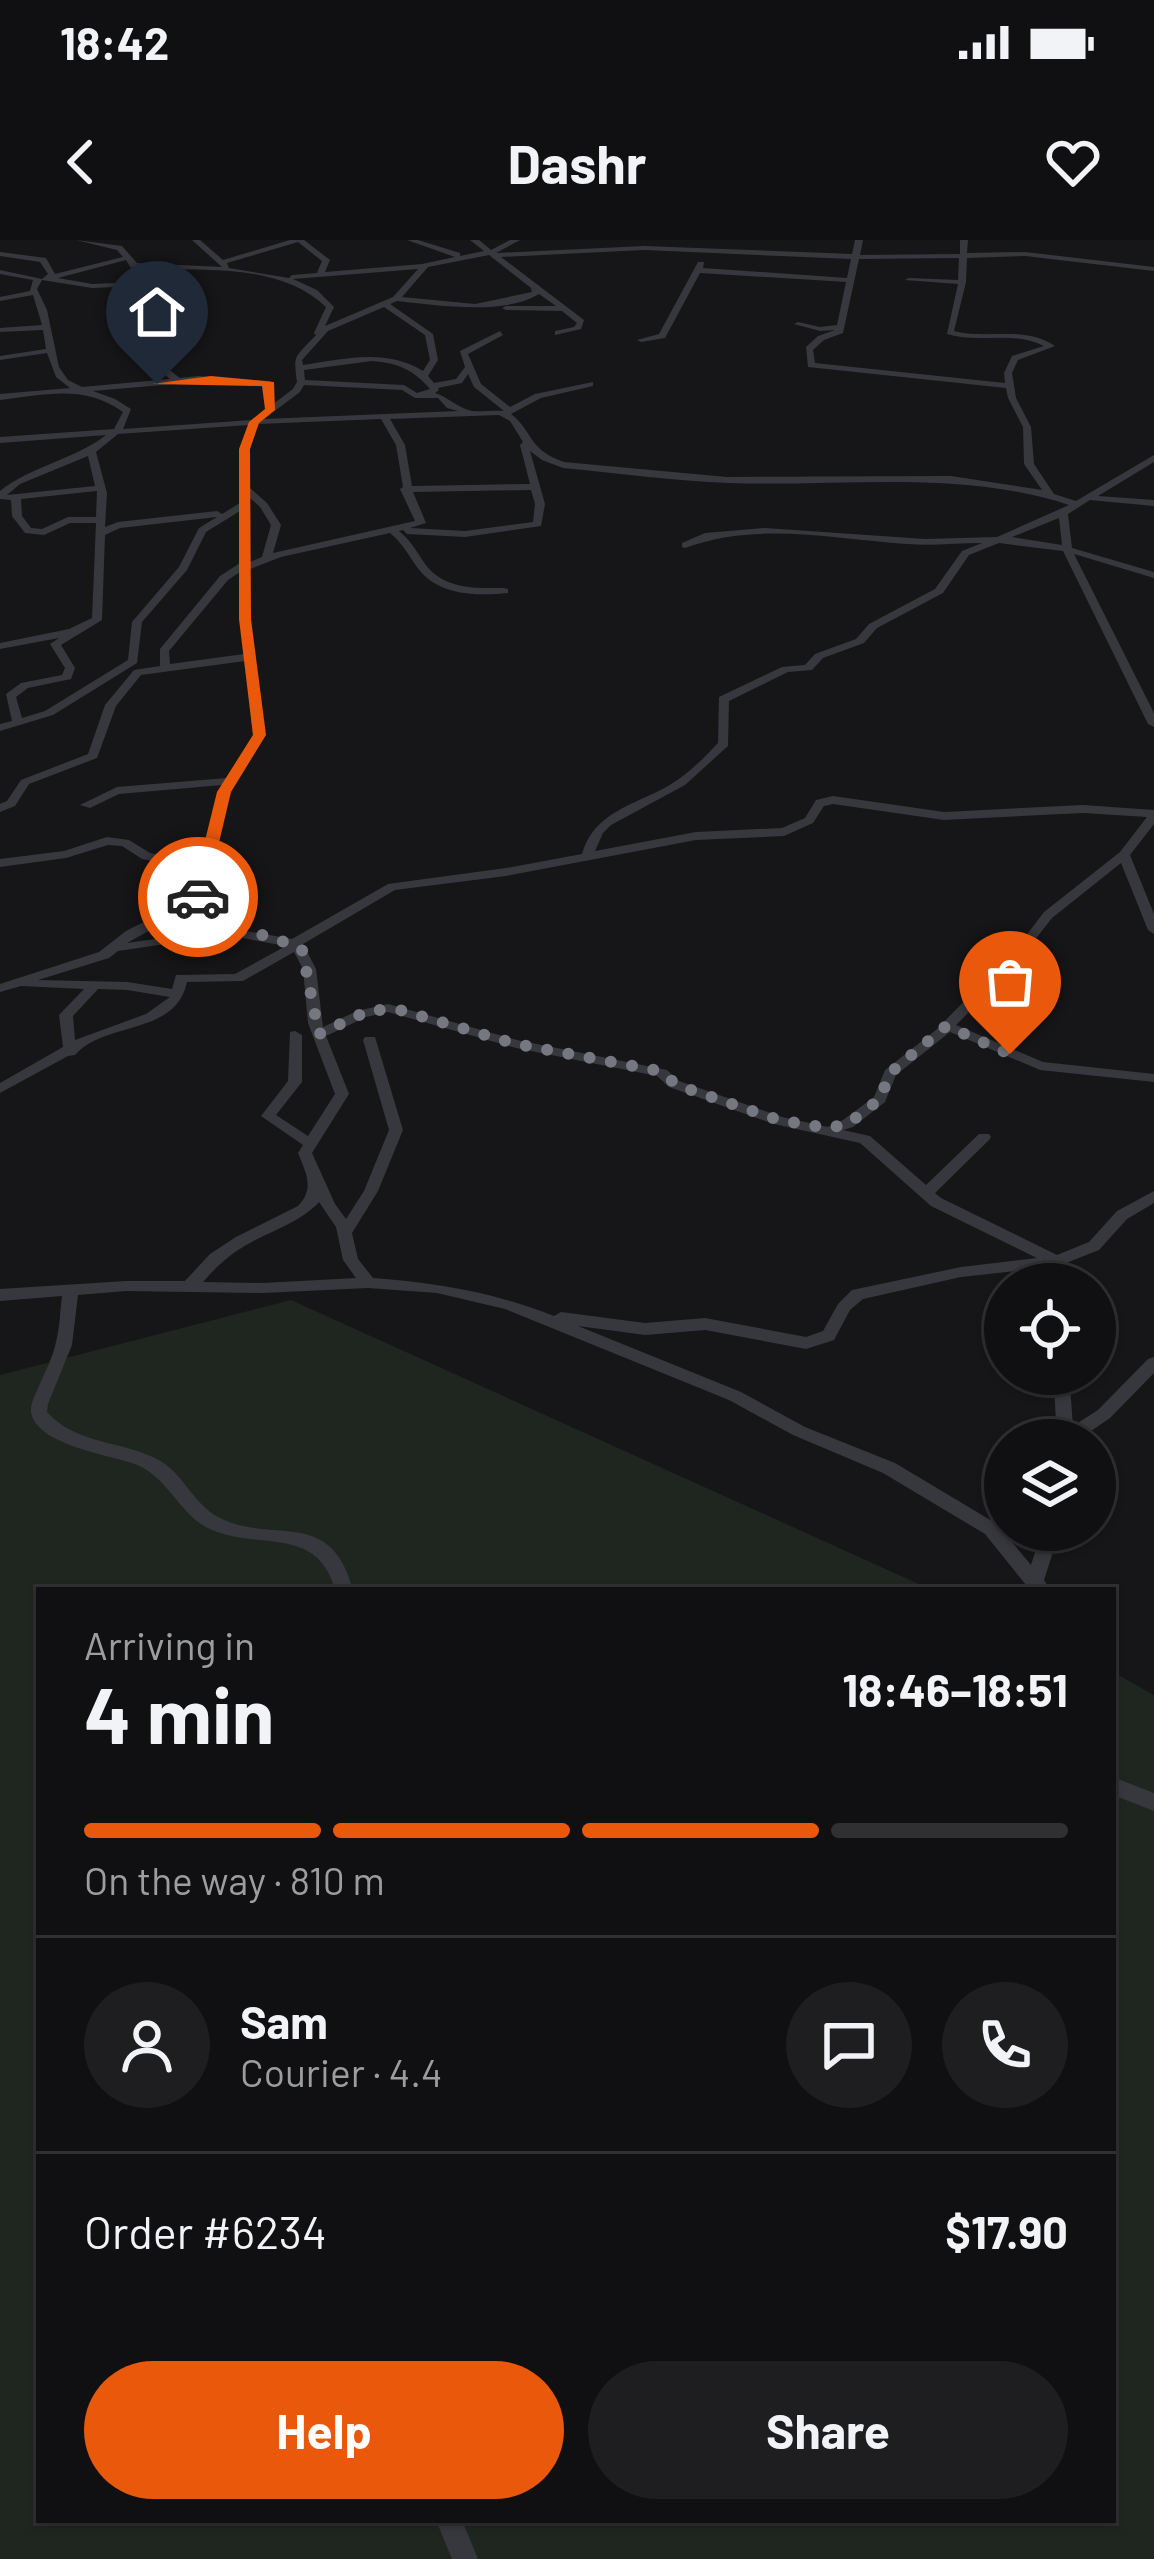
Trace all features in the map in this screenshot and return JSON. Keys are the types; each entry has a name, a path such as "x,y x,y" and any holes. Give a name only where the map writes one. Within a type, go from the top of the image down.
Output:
{"street":[{"path":"49,278 92,286 144,280 135,265 108,244 80,240"},
{"path":"196,240 231,271"},
{"path":"220,263 298,240 326,260 320,276"},
{"path":"411,240 464,257"},
{"path":"475,240 581,323 577,329 558,332"},
{"path":"494,254 516,240"},
{"path":"542,240 578,250"},
{"path":"273,278 422,266 494,254 578,250 631,240"},
{"path":"859,240 839,333 821,338 809,349 811,365 1010,386"},
{"path":"964,240 952,334 1027,336 1050,344 1048,350 1015,358 1008,374 1016,410 1027,427 1029,464 1050,495"},
{"path":"618,244 855,257 1036,254 1154,269"},
{"path":"641,340 662,336 696,270 706,257 721,250"},
{"path":"0,254 44,260 49,278"},
{"path":"0,298 36,288 49,278 126,258"},
{"path":"135,265 273,278 316,290 329,305 374,308"},
{"path":"318,334 390,301 422,266"},
{"path":"696,270 850,280"},
{"path":"0,272 34,276 58,376 127,409 117,431 91,451 17,482 0,497"},
{"path":"909,280 962,282"},
{"path":"140,284 151,353 178,381"},
{"path":"481,305 530,297 536,292 535,285"},
{"path":"390,301 564,309"},
{"path":"390,301 429,334 434,360 425,374 429,391"},
{"path":"270,410 266,388 318,334 329,305"},
{"path":"798,324 839,328"},
{"path":"0,330 44,327"},
{"path":"397,531 465,534 529,527 542,519 517,422 477,385 464,349 500,333"},
{"path":"0,358 52,350"},
{"path":"0,397 230,379 374,356 425,374"},
{"path":"429,391 459,381 469,367"},
{"path":"286,372 302,382 429,391 450,406 474,413"},
{"path":"302,382 254,422 245,449 249,657 259,735 218,809 198,898 201,918 208,925 295,945 306,957 319,1034 331,1054 342,1099 305,1153 345,1233 352,1260 368,1283"},
{"path":"0,440 254,422 507,412 532,398 590,384"},
{"path":"165,665 164,651 224,578 245,566 421,522 408,506 401,446 385,424 385,416"},
{"path":"523,442 544,459 579,468 732,480 951,479 1050,495 1077,505"},
{"path":"18,723 10,695 25,685 67,677 70,668 55,644 95,628 101,520 100,488 91,451"},
{"path":"588,855 592,838 608,820 671,789 724,744 723,699 786,669 809,668 821,655 862,640 873,626 939,591 962,556 1063,513 1154,458"},
{"path":"405,489 535,485 547,473 579,468"},
{"path":"0,497 100,488"},
{"path":"244,488 265,505 276,525 267,557"},
{"path":"16,497 17,516 28,531 46,531 68,520 101,520"},
{"path":"1092,498 1154,503"},
{"path":"100,533 118,525 223,514 244,506"},
{"path":"1063,513 1068,552 1154,724"},
{"path":"0,728 49,713 133,661 137,622 183,568 202,530 223,514"},
{"path":"397,531 434,583 453,589 503,591"},
{"path":"685,545 699,538 766,533 838,532 922,542 995,539 1154,575"},
{"path":"1123,565 1154,565"},
{"path":"0,646 72,632 92,625 97,618"},
{"path":"0,808 11,803 26,782 93,756 111,705 138,672 249,657"},
{"path":"86,805 117,791 231,781"},
{"path":"178,994 177,985 184,977 238,978 392,887 696,836 784,832 808,820 820,802 944,816 1083,809 1154,815"},
{"path":"1135,813 1138,831"},
{"path":"828,1128 848,1124 880,1099 890,1073 983,990 1018,976 1028,941 1052,911 1124,855 1154,815"},
{"path":"1,871 107,841 125,843 146,856 206,868"},
{"path":"1124,855 1154,931"},
{"path":"110,952 131,934 198,898"},
{"path":"6,986 150,940 233,931"},
{"path":"6,986 94,986 178,994"},
{"path":"70,1052 66,1015 94,986"},
{"path":"0,1089 90,1037 153,1016 178,994"},
{"path":"319,1034 370,1010 400,1010 516,1044 654,1070 682,1087 779,1120 865,1139 947,1209 1056,1261"},
{"path":"946,1026 1040,1066 1154,1078"},
{"path":"295,1035 295,1082 268,1116 309,1143"},
{"path":"345,1233 371,1192 396,1130 370,1040"},
{"path":"926,1193 984,1137"},
{"path":"190,1285 215,1258 303,1210 312,1201 316,1180"},
{"path":"536,1315 644,1329 705,1324 813,1342 834,1332 845,1302 858,1294 961,1272 1056,1261 1094,1246 1122,1215 1154,1196"},
{"path":"0,1295 190,1285 263,1288 368,1283 437,1288 536,1315 735,1396 799,1431 889,1468 992,1528 1038,1585"},
{"path":"71,1289 64,1346 40,1404 39,1414 46,1424 64,1438 162,1469 211,1522 316,1543 338,1568 343,1587"},
{"path":"1096,1419 1154,1363"},
{"path":"1038,1585 1046,1551"},
{"path":"1116,1787 1154,1802"},
{"path":"450,2523 465,2559"}],"shaded area":[{"path":"291,1300 925,1587 36,1587 36,2523 1116,2523 1116,1674 1154,1695 1154,2559 0,2559 0,1375"}],"way so far":[{"path":"198,897 198,910 208,925 273,937 302,950 319,1034 370,1010 400,1010 516,1044 662,1072 674,1084 779,1120 828,1128 848,1124 880,1099 890,1073 946,1026 1010,1054"}],"route":[{"path":"157,384 211,379 270,384 266,388 270,410 254,422 245,449 245,619 259,735 224,792 198,897"}]}
